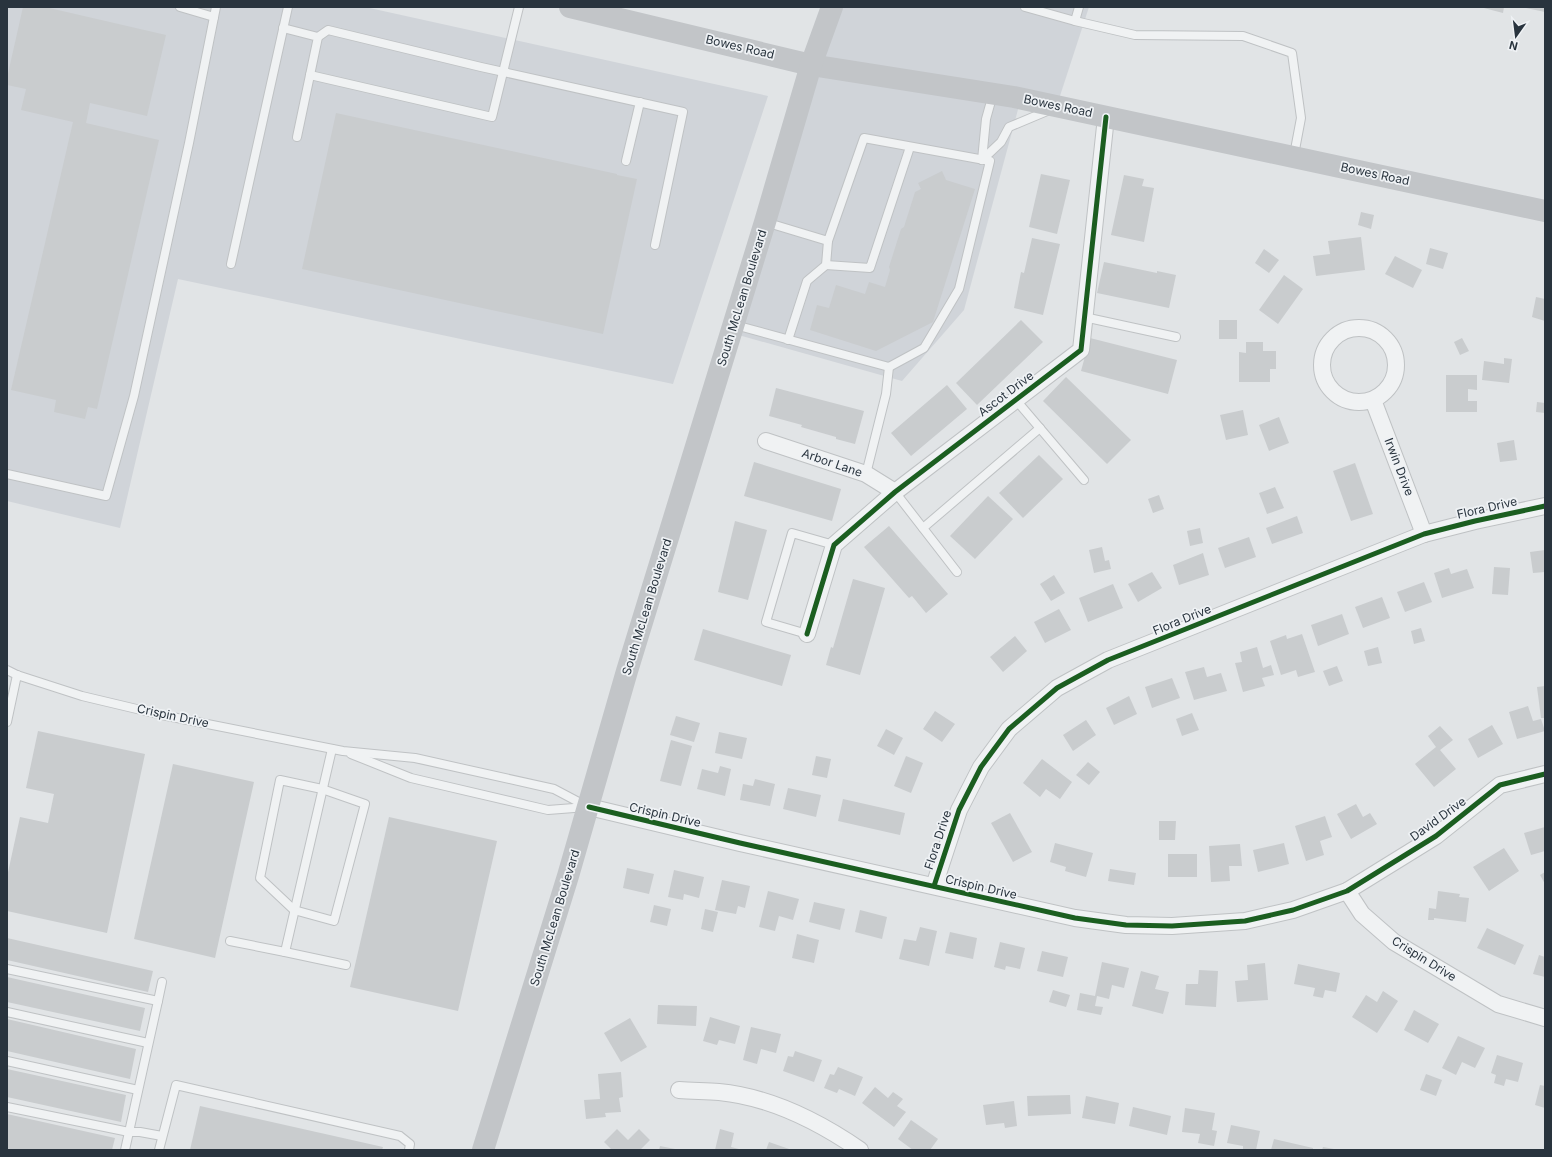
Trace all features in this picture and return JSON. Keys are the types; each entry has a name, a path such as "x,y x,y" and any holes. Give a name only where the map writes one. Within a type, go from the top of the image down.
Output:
{"main road":[{"name":"Bowes Road","path":"570,7 811,65 1058,106 1545,211"},
{"name":"South McLean Boulevard","path":"483,1150 588,807 627,671 734,325 811,65 832,7"}],"street":[{"name":"Ascot Drive","path":"834,545 895,492 1081,350 1106,117"},
{"path":"1354,328 1371,330 1383,337 1392,347 1396,360 1396,373 1388,389 1373,400 1356,402 1339,396 1326,383 1323,375 1323,357 1326,349 1337,335 1354,328"},
{"name":"Irwin Drive","path":"1373,400 1424,534"},
{"name":"Arbor Lane","path":"766,441 866,474 895,492"},
{"name":"Flora Drive","path":"934,886 959,810 981,767 1009,729 1057,688 1108,660 1424,534 1475,520 1545,506"},
{"path":"808,634 834,545"},
{"name":"David Drive","path":"1347,892 1436,836 1500,785 1545,774"},
{"name":"Crispin Drive","path":"588,807 748,845 1075,918 1126,925 1165,926 1245,921 1293,910 1347,892 1362,914 1394,942 1498,1004 1545,1018"},
{"path":"679,1090 720,1092 780,1106 811,1119 860,1150"}],"lane":[{"path":"180,7 214,17"},
{"path":"7,474 106,496 134,396 216,7"},
{"path":"231,264 288,7"},
{"path":"310,74 492,117 519,7"},
{"path":"1025,7 1075,21 1135,35 1244,36 1292,54 1301,118 1294,157"},
{"path":"1075,21 1079,7"},
{"path":"283,28 318,37"},
{"path":"297,137 318,37 328,30 448,59 683,112 655,245"},
{"path":"982,160 986,119 993,94"},
{"path":"626,161 640,102"},
{"path":"982,160 1001,142 1009,127 1041,115 1058,106"},
{"path":"734,325 889,367 924,348 959,289 990,161 864,138 828,241 826,265"},
{"path":"788,340 807,281 826,265 870,268 910,147"},
{"path":"765,222 828,241"},
{"path":"1084,317 1176,337"},
{"path":"866,474 886,394 889,367"},
{"path":"1016,400 1084,480"},
{"path":"923,528 1040,428"},
{"path":"895,492 957,572"},
{"path":"808,634 766,622 792,533 834,545"},
{"name":"Crispin Drive","path":"7,670 17,675 82,696 162,715 343,751 415,758 554,789 588,807"},
{"path":"7,722 17,675"},
{"path":"285,952 332,749"},
{"name":"Crispin Drive","path":"343,751 411,778 548,810 588,807"},
{"path":"280,780 322,789 365,804 334,921 294,910 260,878 280,780"},
{"path":"230,941 346,965"},
{"path":"7,968 158,1001"},
{"path":"124,1150 162,982"},
{"path":"7,1012 148,1043"},
{"path":"7,1061 138,1090"},
{"path":"159,1150 176,1086 400,1136 410,1144 409,1150"},
{"path":"7,1106 128,1132 140,1132 162,1136"}],"shaded area":[{"path":"7,7 365,7 768,96 673,384 178,279 120,528 7,501"},
{"path":"837,7 1089,7 1058,102 820,56"},
{"path":"817,66 1020,102 964,310 902,381 735,334"}],"building":[{"path":"23,7 45,7 166,35 147,116 90,103 86,123 159,140 97,409 88,407 85,419 54,412 56,400 11,390 73,122 21,110 26,89 7,85 7,78"},
{"path":"1480,7 1504,7 1503,13"},
{"path":"1545,7 1545,12 1526,8"},
{"path":"336,113 637,179 603,334 302,269"},
{"path":"942,171 946,180 975,189 933,322 876,351 810,330 817,305 829,308 836,285 865,294 869,282 885,287 890,270 889,267 901,229 904,227 915,192 921,189 918,183"},
{"path":"1041,174 1070,180 1057,234 1029,227"},
{"path":"1124,175 1144,179 1142,186 1154,188 1144,242 1111,235"},
{"path":"1361,212 1374,215 1371,229 1358,225"},
{"path":"1361,237 1365,270 1316,276 1313,256 1330,254 1328,241"},
{"path":"1032,238 1060,244 1043,315 1014,308 1021,272 1024,273"},
{"path":"1430,248 1448,253 1443,269 1426,264"},
{"path":"1264,249 1279,260 1269,273 1255,263"},
{"path":"1395,256 1422,270 1413,288 1385,274"},
{"path":"1104,262 1157,273 1157,271 1176,275 1169,308 1097,293"},
{"path":"1284,275 1303,289 1278,324 1259,310"},
{"path":"1536,297 1545,299 1545,321 1532,317"},
{"path":"1021,320 1043,342 977,405 956,383"},
{"path":"1219,320 1237,320 1237,339 1219,339"},
{"path":"1090,338 1177,360 1168,394 1081,371"},
{"path":"1462,338 1469,351 1460,355 1454,342"},
{"path":"1246,342 1263,342 1263,351 1276,351 1276,369 1270,369 1270,382 1239,382 1239,352 1246,353"},
{"path":"1504,358 1512,359 1509,383 1482,380 1484,361 1504,364"},
{"path":"1446,375 1477,375 1477,390 1468,389 1468,401 1477,401 1477,412 1446,412"},
{"path":"1066,377 1131,440 1107,464 1043,401"},
{"path":"947,385 967,409 911,456 891,433"},
{"path":"776,388 864,411 855,444 801,427 802,425 769,416"},
{"path":"1537,402 1545,403 1545,413 1536,412"},
{"path":"1243,410 1248,435 1226,440 1220,415"},
{"path":"1279,417 1289,443 1269,451 1259,425"},
{"path":"1514,440 1517,460 1500,462 1497,443"},
{"path":"1039,455 1063,479 1023,518 999,493"},
{"path":"754,462 841,489 832,521 744,496"},
{"path":"1355,463 1373,514 1351,521 1333,471"},
{"path":"1275,487 1284,508 1267,514 1259,493"},
{"path":"1159,495 1164,509 1153,513 1148,499"},
{"path":"988,496 1013,519 975,559 950,536"},
{"path":"1297,516 1303,533 1272,544 1266,528"},
{"path":"735,521 767,530 748,600 718,592"},
{"path":"889,526 948,594 926,613 912,596 909,598 864,547"},
{"path":"1200,528 1203,543 1190,546 1187,531"},
{"path":"1249,537 1256,557 1225,568 1218,548"},
{"path":"1102,547 1105,561 1109,560 1111,569 1094,573 1089,550"},
{"path":"1545,550 1545,572 1533,573 1530,552"},
{"path":"1203,553 1209,575 1179,585 1173,565"},
{"path":"1494,567 1510,568 1508,595 1492,594"},
{"path":"1449,568 1451,574 1467,569 1474,588 1442,598 1434,573"},
{"path":"1152,572 1162,588 1138,602 1128,584"},
{"path":"1054,575 1065,593 1051,601 1040,584"},
{"path":"853,579 885,588 860,675 826,665 831,647 833,648"},
{"path":"1424,582 1432,602 1405,612 1397,592"},
{"path":"1113,584 1123,608 1088,622 1079,598"},
{"path":"1382,597 1390,618 1363,628 1355,607"},
{"path":"1059,609 1071,630 1045,643 1034,622"},
{"path":"1342,614 1349,634 1318,646 1311,625"},
{"path":"1421,628 1425,641 1414,644 1411,631"},
{"path":"703,629 791,655 782,686 694,660"},
{"path":"1302,634 1315,672 1298,677 1296,670 1281,675 1270,641 1286,635 1287,639"},
{"path":"1015,636 1027,651 1003,672 990,657"},
{"path":"1257,647 1263,668 1271,665 1274,675 1262,678 1265,686 1243,692 1235,663 1242,662 1240,652"},
{"path":"1378,647 1382,663 1368,666 1364,651"},
{"path":"1337,666 1343,681 1329,686 1323,671"},
{"path":"1204,667 1207,677 1221,673 1227,691 1194,700 1185,672"},
{"path":"1172,678 1180,698 1152,708 1145,687"},
{"path":"1545,686 1545,718 1541,718 1537,687"},
{"path":"1129,696 1137,714 1114,725 1106,708"},
{"path":"1528,706 1533,721 1541,719 1545,731 1517,739 1509,712"},
{"path":"935,711 955,724 942,742 923,729"},
{"path":"1192,713 1199,730 1182,736 1176,719"},
{"path":"676,716 700,723 694,742 670,735"},
{"path":"1086,720 1096,735 1073,751 1063,735"},
{"path":"1492,725 1503,744 1478,758 1468,739"},
{"path":"1440,726 1453,740 1440,750 1456,769 1434,787 1415,764 1436,747 1428,736"},
{"path":"886,729 903,738 894,755 877,746"},
{"path":"38,731 145,754 107,933 7,911 7,877 20,817 48,823 54,794 26,788"},
{"path":"719,732 747,738 742,759 715,753"},
{"path":"671,740 692,746 681,786 660,781"},
{"path":"816,756 831,759 827,778 812,775"},
{"path":"906,756 923,763 911,793 894,786"},
{"path":"1042,759 1072,782 1060,799 1046,789 1040,797 1023,783"},
{"path":"1088,762 1100,772 1089,785 1076,775"},
{"path":"173,764 254,782 215,958 134,939"},
{"path":"720,766 731,769 725,796 697,789 702,769 718,773"},
{"path":"755,779 775,784 770,806 740,800 743,784 753,786"},
{"path":"788,788 821,795 816,817 783,809"},
{"path":"843,799 905,813 900,835 838,821"},
{"path":"1356,804 1363,817 1370,813 1377,824 1351,839 1337,814"},
{"path":"1010,813 1032,852 1013,862 991,823"},
{"path":"1325,816 1332,837 1320,841 1324,855 1306,861 1295,826"},
{"path":"389,817 497,841 458,1011 350,987"},
{"path":"1159,821 1176,821 1175,840 1159,840"},
{"path":"1545,827 1545,851 1531,855 1524,833"},
{"path":"1055,843 1093,853 1086,877 1065,871 1066,867 1050,862"},
{"path":"1284,843 1289,864 1258,872 1253,850"},
{"path":"1240,844 1242,866 1229,866 1230,881 1211,882 1209,846"},
{"path":"1504,848 1519,871 1489,891 1473,867"},
{"path":"1168,854 1197,854 1197,877 1168,877"},
{"path":"627,868 654,874 649,894 623,888"},
{"path":"1110,869 1136,873 1134,885 1108,881"},
{"path":"674,870 704,877 699,898 684,894 683,900 668,897"},
{"path":"1545,872 1545,884 1540,875"},
{"path":"722,880 750,886 745,908 738,906 736,914 715,910"},
{"path":"768,891 799,899 793,920 779,916 775,931 759,927"},
{"path":"1438,891 1460,894 1459,897 1469,898 1466,922 1434,918 1434,920 1428,920 1429,908 1436,909"},
{"path":"814,902 845,909 840,930 809,922"},
{"path":"654,905 671,909 667,926 650,922"},
{"path":"705,909 718,912 713,932 701,929"},
{"path":"860,910 887,917 882,939 855,932"},
{"path":"920,927 937,931 929,966 899,959 904,939 916,941"},
{"path":"1487,928 1524,945 1515,965 1477,948"},
{"path":"950,932 977,938 973,959 945,953"},
{"path":"797,934 819,940 814,963 792,958"},
{"path":"7,938 153,971 148,992 7,960"},
{"path":"1000,942 1025,948 1020,969 1006,966 1005,970 994,967"},
{"path":"1042,951 1068,957 1063,977 1037,971"},
{"path":"1539,955 1545,957 1545,977 1533,974"},
{"path":"1102,962 1129,968 1124,988 1112,985 1109,999 1097,996 1095,1006 1103,1007 1101,1015 1077,1010 1080,993 1095,996"},
{"path":"1265,963 1268,1000 1237,1002 1235,981 1248,980 1247,965"},
{"path":"1298,964 1340,973 1336,992 1325,990 1323,998 1313,996 1315,988 1294,984"},
{"path":"1199,970 1218,971 1216,1007 1185,1005 1186,984 1198,984"},
{"path":"1141,971 1159,976 1155,989 1169,992 1163,1014 1132,1006"},
{"path":"7,977 145,1008 140,1031 7,1002"},
{"path":"1053,990 1070,995 1066,1007 1049,1002"},
{"path":"1383,991 1398,1001 1377,1033 1352,1017 1366,995 1377,1002"},
{"path":"658,1005 697,1006 696,1026 657,1024"},
{"path":"1414,1010 1439,1024 1428,1043 1404,1030"},
{"path":"710,1017 740,1026 735,1044 719,1040 717,1045 703,1041"},
{"path":"630,1018 647,1047 621,1062 604,1033"},
{"path":"7,1019 136,1049 130,1079 7,1051"},
{"path":"751,1027 781,1034 776,1053 761,1049 757,1064 743,1060"},
{"path":"1458,1036 1485,1048 1475,1068 1462,1062 1456,1075 1442,1068"},
{"path":"795,1051 822,1060 814,1082 783,1071 788,1056 793,1057"},
{"path":"1497,1055 1523,1063 1518,1082 1506,1079 1504,1086 1494,1083 1496,1075 1491,1073"},
{"path":"838,1067 863,1077 855,1096 839,1089 837,1093 824,1088 830,1074 834,1075"},
{"path":"7,1069 126,1095 121,1122 7,1097"},
{"path":"621,1072 623,1097 619,1098 621,1112 605,1113 606,1117 586,1119 584,1100 600,1099 598,1074"},
{"path":"1426,1074 1442,1080 1436,1096 1420,1090"},
{"path":"1540,1085 1545,1086 1545,1108 1535,1105"},
{"path":"875,1087 888,1098 893,1092 903,1099 897,1106 906,1112 894,1127 862,1103"},
{"path":"1070,1095 1071,1114 1028,1116 1027,1096"},
{"path":"1086,1096 1119,1103 1115,1124 1082,1118"},
{"path":"1014,1101 1017,1126 1005,1128 1004,1123 986,1125 983,1105"},
{"path":"200,1106 383,1147 382,1150 190,1150"},
{"path":"1133,1107 1171,1116 1167,1135 1129,1126"},
{"path":"1185,1108 1215,1113 1212,1130 1217,1131 1214,1146 1198,1143 1200,1134 1182,1132"},
{"path":"7,1114 115,1138 112,1150 7,1150"},
{"path":"911,1120 938,1139 930,1150 913,1150 898,1139"},
{"path":"1231,1125 1260,1131 1256,1150 1243,1150 1243,1146 1227,1143"},
{"path":"617,1129 628,1140 639,1129 650,1140 640,1150 612,1150 604,1142"},
{"path":"720,1129 734,1133 731,1147 743,1150 715,1150"},
{"path":"1274,1139 1313,1148 1313,1150 1271,1150"},
{"path":"769,1142 792,1150 766,1150"},
{"path":"660,1146 675,1149 675,1150 659,1150"},
{"path":"1323,1147 1334,1149 1334,1150 1322,1150"}],"cycle path":[{"path":"807,634 834,545 895,492 1081,350 1106,117"},
{"path":"934,886 959,810 981,767 1009,729 1057,688 1108,660 1424,534 1545,506"},
{"path":"589,807 740,843 1075,918 1126,925 1172,926 1245,921 1293,910 1347,891 1436,836 1500,785 1545,774"}]}
